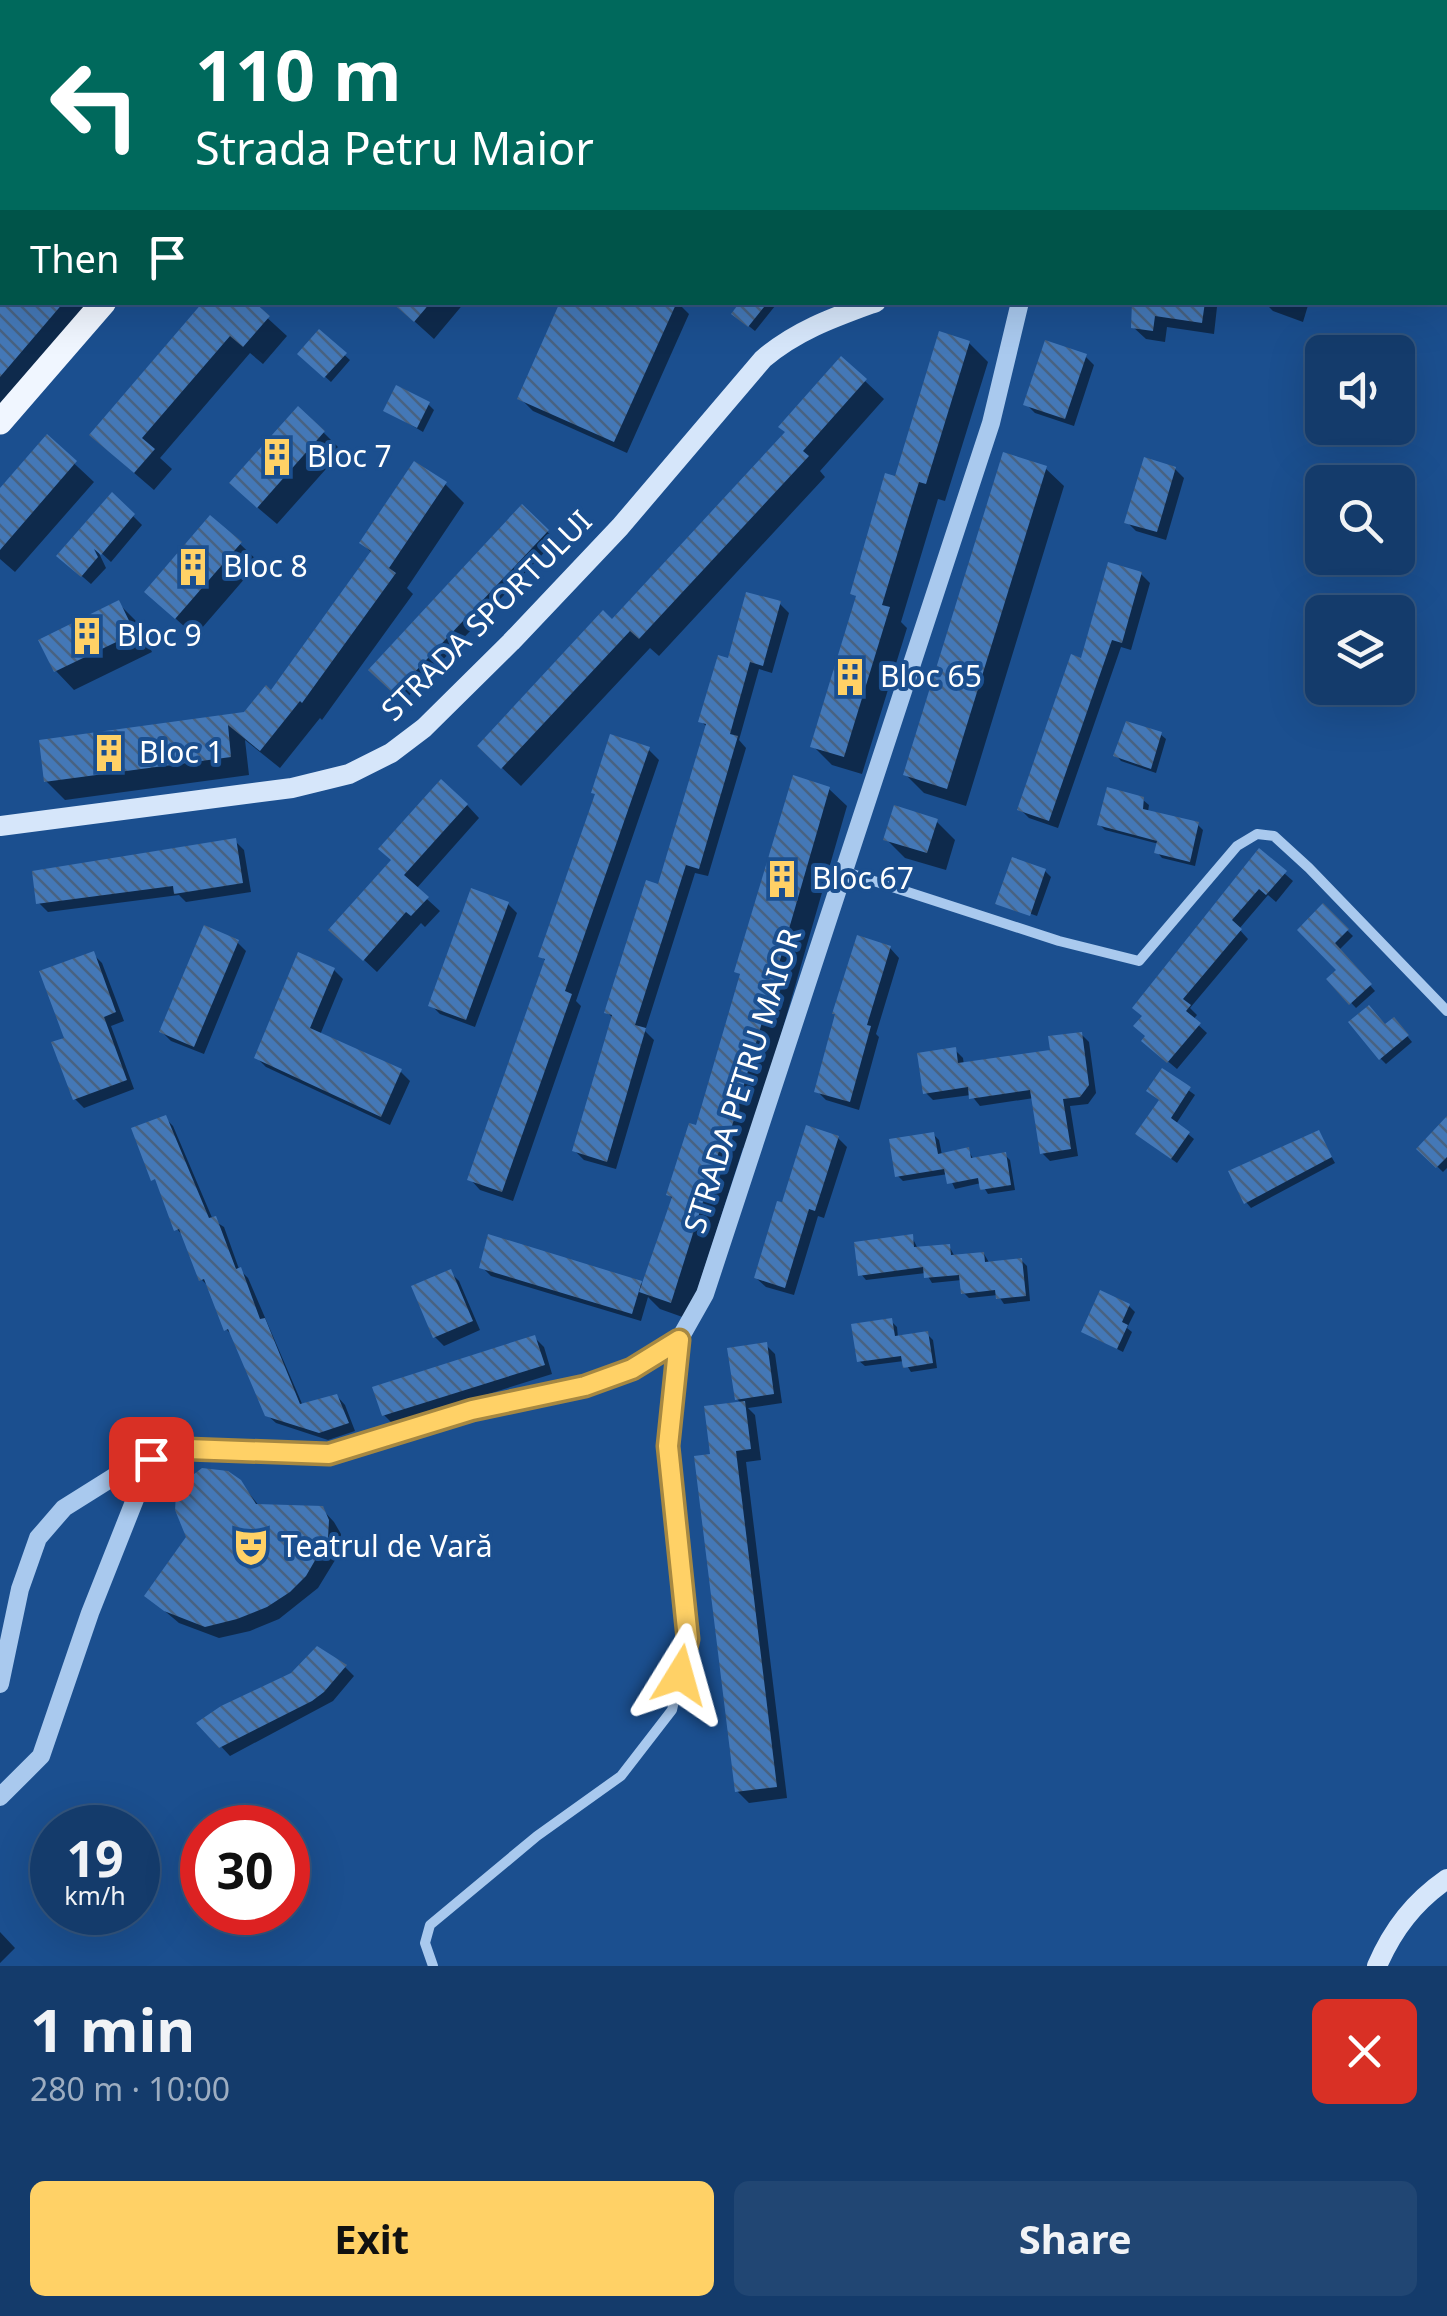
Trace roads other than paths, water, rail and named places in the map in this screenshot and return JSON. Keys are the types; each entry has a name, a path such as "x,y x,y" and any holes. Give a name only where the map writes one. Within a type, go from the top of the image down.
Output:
{"main road":[{"path":"0,422 101,305"},
{"name":"STRADA SPORTULUI","path":"0,826 292,788 350,774 391,753 424,728 511,642 620,526 763,359 813,325 868,305"},
{"path":"1377,1966 1402,1918 1447,1879"}],"street":[{"name":"STRADA PETRU MAIOR","path":"0,1684 20,1589 38,1538 64,1508 123,1471 187,1449 329,1454 472,1410 585,1386 632,1369 679,1340 705,1294 991,424 1018,305"},
{"path":"843,871 1059,940 1139,960 1237,846 1257,834 1274,836 1310,868 1447,1011"},
{"path":"433,1966 425,1943 430,1925 537,1836 621,1776 672,1710 688,1639 668,1446 679,1340"},
{"path":"0,1797 41,1756 90,1613 151,1459"}],"place":[{"name":"Bloc 7","path":"277,457"},
{"name":"Bloc 8","path":"193,567"},
{"name":"Bloc 9","path":"87,636"},
{"name":"Bloc 65","path":"850,677"},
{"name":"Bloc 1","path":"109,753"},
{"name":"Bloc 67","path":"782,879"},
{"name":"Teatrul de Vară","path":"251,1547"}]}
